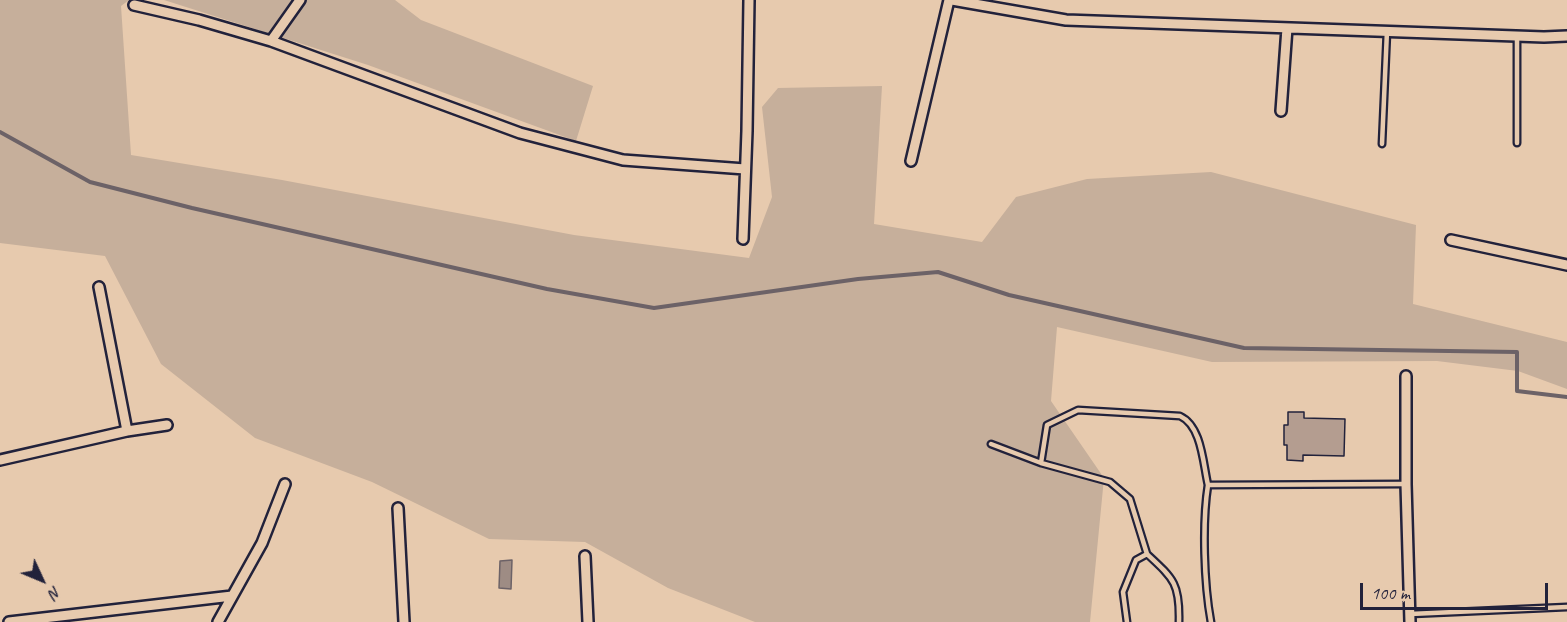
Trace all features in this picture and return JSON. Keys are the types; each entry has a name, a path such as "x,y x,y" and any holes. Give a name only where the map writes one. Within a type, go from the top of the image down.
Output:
{"street":[{"path":"271,41 300,0"},
{"path":"743,239 749,0"},
{"path":"911,161 951,0 1066,21 1567,36"},
{"path":"134,5 199,20 271,41 520,133 623,160 745,169"},
{"path":"1281,111 1287,28"},
{"path":"1451,240 1567,266"},
{"path":"99,288 127,431"},
{"path":"1406,376 1410,618"},
{"path":"0,460 167,424"},
{"path":"218,622 262,543 285,484"},
{"path":"398,508 404,622"},
{"path":"585,556 588,622"},
{"path":"9,622 68,618 232,596"}],"lane":[{"path":"1382,144 1387,31"},
{"path":"1516,36 1517,143"},
{"path":"1041,463 1047,425 1078,410 1180,416 1191,423 1196,434 1208,485 1205,505 1208,602 1212,622"},
{"path":"991,444 1041,463 1110,482 1130,499 1147,554 1171,576 1179,598 1179,622"},
{"path":"1208,485 1406,484"},
{"path":"1127,622 1123,592 1136,560 1147,554"},
{"path":"1410,618 1567,608"}],"shaded area":[{"path":"0,0 129,0 121,6 131,155 282,180 574,235 749,258 772,197 762,107 778,88 882,86 874,224 982,242 1016,197 1087,179 1211,172 1416,225 1413,304 1567,342 1567,389 1518,371 1437,361 1212,362 1057,327 1051,401 1104,478 1090,622 755,622 668,588 585,542 489,539 372,482 255,438 161,364 105,256 0,243"},
{"path":"164,0 395,0 421,20 593,86 576,141 368,65"},
{"path":"512,560 511,589 499,588 500,561"}],"building":[{"path":"1288,412 1304,412 1304,418 1345,419 1344,456 1303,455 1303,461 1287,460 1284,425 1288,425"}],"waterway":[{"path":"0,132 90,182 192,208 547,289 654,308 858,279 938,272 1009,295 1244,348 1517,352 1517,391 1567,397"}]}
